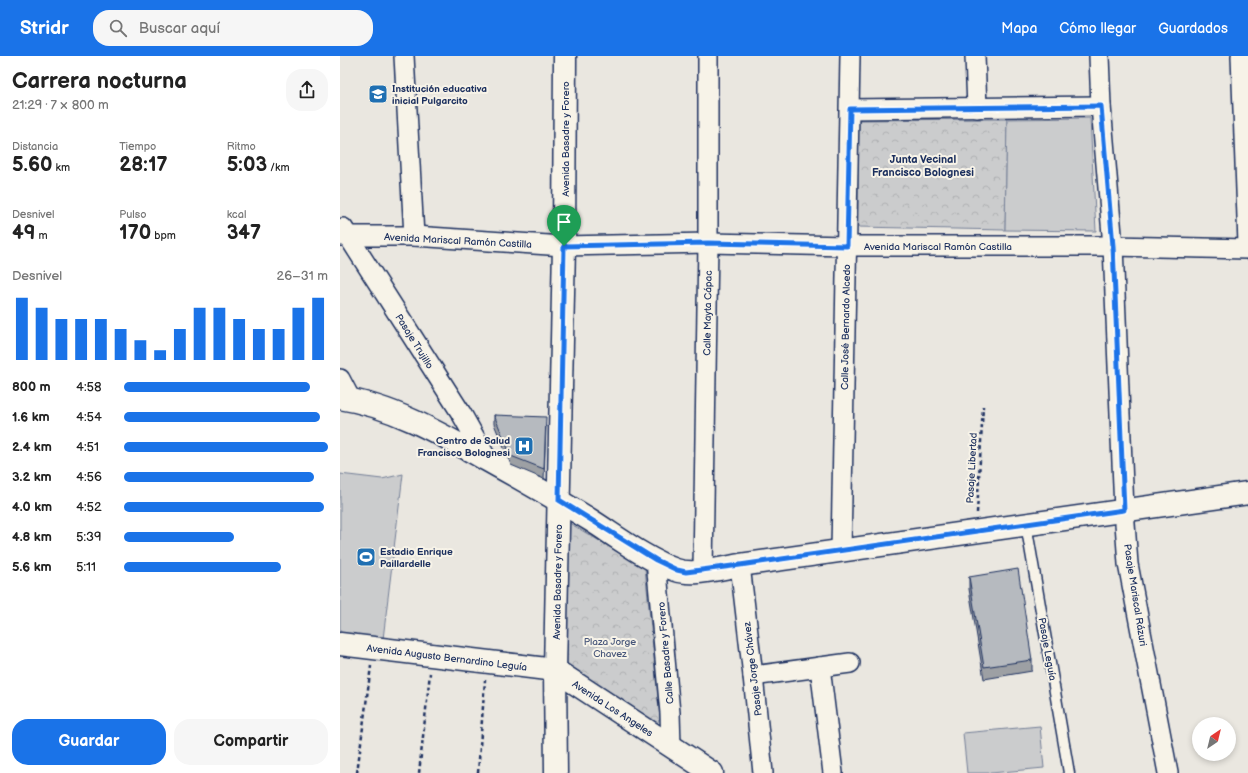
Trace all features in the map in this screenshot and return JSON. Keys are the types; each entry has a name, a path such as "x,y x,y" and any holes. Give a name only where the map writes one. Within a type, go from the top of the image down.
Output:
{"street":[{"path":"404,56 414,236"},
{"name":"Avenida Basadre y Forero","path":"556,773 554,670 564,246 565,56"},
{"name":"Calle Mayta Cápac","path":"703,570 708,243 708,56"},
{"name":"Calle José Bernardo Alcedo","path":"841,551 850,56"},
{"path":"976,56 977,108"},
{"name":"Pasaje Mariscal Rázuri","path":"1099,56 1101,106 1113,246 1124,510 1128,564 1168,773"},
{"path":"1241,56 1248,244"},
{"path":"850,109 1101,106"},
{"name":"Avenida Mariscal Ramón Castilla","path":"343,232 564,246 708,243 847,246 1113,246 1248,249"},
{"name":"Pasaje Trujillo","path":"343,232 461,413 488,461"},
{"path":"340,379 345,399 386,410 447,437 559,500 656,560 677,570 686,572 1248,493"},
{"name":"Calle Basadre y Forero","path":"656,560 670,713 671,746"},
{"name":"Pasaje Jorge Chávez","path":"740,565 763,773"},
{"name":"Avenida Augusto Bernardino Leguía","path":"340,644 554,670"},
{"path":"753,676 850,663"},
{"path":"820,667 833,773"},
{"name":"Avenida Los Angeles","path":"554,670 712,773"}],"lane":[{"name":"Pasaje Leguía","path":"1026,524 1069,773"}],"path":[{"name":"Pasaje Libertad","path":"976,532 983,406"},
{"path":"357,773 374,648"},
{"path":"419,773 432,655"},
{"path":"478,773 486,662"}],"green space":[{"path":"1090,118 1096,231 1005,230 1007,119"},
{"path":"1007,119 1005,230 858,227 858,120"},
{"name":"Estadio Enrique Paillardelle","path":"340,474 382,479 403,474 383,639 340,634"},
{"name":"Plaza Jorge Chavez","path":"566,521 645,568 660,719 653,728 567,671"},
{"path":"1040,726 1044,768 991,773 967,773 963,733"}],"building":[{"name":"Centro de Salud Francisco Bolognesi","path":"494,415 546,417 544,469 511,456"},
{"path":"1018,569 1032,660 984,667 969,577"}],"place":[{"name":"Institución educativa inicial Pulgarcito","path":"378,94"},
{"name":"Centro de Salud Francisco Bolognesi","path":"524,446"},
{"name":"Estadio Enrique Paillardelle","path":"366,557"}],"district":[{"name":"Junta Vecinal Francisco Bolognesi","path":"923,165"}],"route":[{"path":"1101,106 1113,246 1124,510 703,570 686,572 677,570 656,560 559,500 564,246 708,243 847,246 850,109 1101,106"}]}
